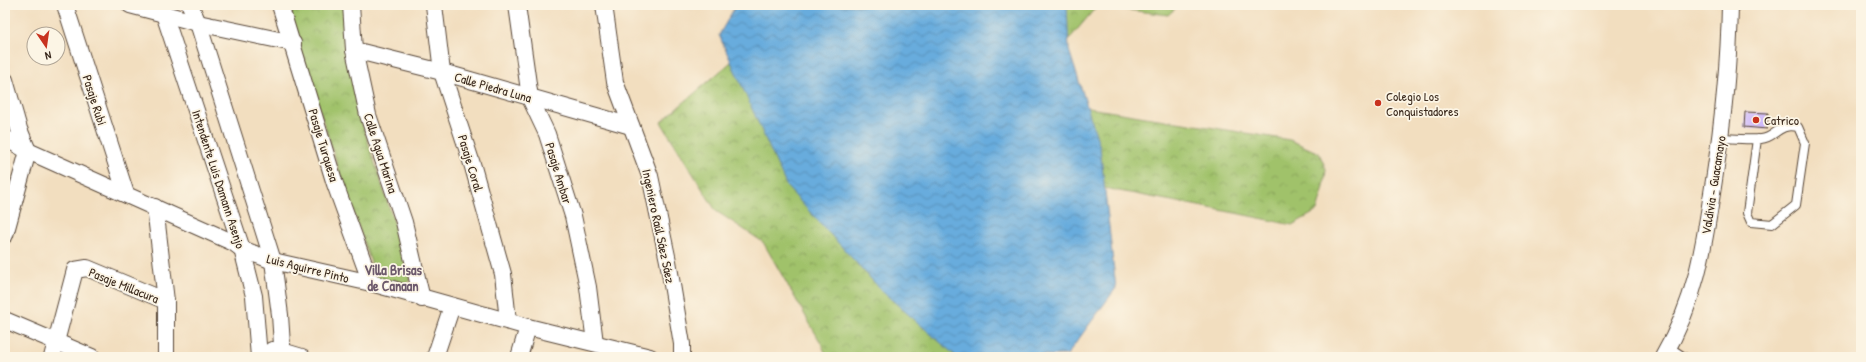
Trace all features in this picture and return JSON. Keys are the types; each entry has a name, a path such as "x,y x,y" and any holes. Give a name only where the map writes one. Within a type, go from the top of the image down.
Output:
{"street":[{"name":"Pasaje Rubi","path":"65,5 126,194"},
{"path":"130,5 162,9 198,23 293,43"},
{"name":"Intendente Luis Damann Asenjo","path":"190,5 198,23 273,261 280,308 281,354"},
{"name":"Pasaje Turquesa","path":"280,5 293,43 335,184 372,283"},
{"name":"Calle Agua Marina","path":"351,5 354,50 368,115 404,222 422,298"},
{"name":"Pasaje Coral","path":"434,5 442,72 473,167 503,274 508,321"},
{"name":"Pasaje Ambar","path":"517,5 530,98 547,134 573,216 588,286 595,343"},
{"name":"Ingeniero Raúl Sáez Sáez","path":"604,5 615,82 650,176 668,261 682,344 682,357"},
{"name":"Valdivia - Guacamayo","path":"1666,352 1684,315 1696,281 1704,243 1720,138 1727,72 1730,5"},
{"name":"Intendente Luis Damann Asenjo","path":"162,9 242,249 254,296 259,353"},
{"name":"Calle Piedra Luna","path":"354,50 442,72 631,126"},
{"path":"5,80 19,129 28,151 5,235"},
{"name":"Luis Aguirre Pinto","path":"5,138 28,151 234,243 242,249 273,261 372,283 528,327 650,357"},
{"path":"155,207 166,301 166,357"},
{"name":"Pasaje Millacura","path":"52,357 75,270 87,268 166,301"},
{"path":"435,357 452,306"},
{"path":"5,320 92,357"},
{"path":"519,357 528,327"},
{"path":"259,353 302,357"}],"lane":[{"path":"1720,138 1763,139 1788,125 1798,127 1805,143 1796,205 1772,224 1751,222 1747,213 1757,139"},
{"path":"1666,352 1684,357"}],"green space":[{"path":"286,5 345,5 347,49 360,117 395,225 410,280 403,286 381,281 375,274 342,180"},
{"path":"752,5 1179,5 1168,15 1097,6 1071,37 1058,58 1045,101 1290,140 1319,153 1326,169 1324,187 1317,211 1292,225 1065,180 959,324 954,357 827,357 821,343 763,242 716,211 661,122 745,50"}],"water":[{"path":"736,5 1067,5 1069,50 1100,147 1116,288 1067,355 957,357 884,293 787,187 719,35"}],"building":[{"name":"Catrico","path":"1745,112 1768,113 1767,129 1744,127"}],"place":[{"name":"Colegio Los Conquistadores","path":"1378,103"},
{"name":"Catrico","path":"1756,120"}],"district":[{"name":"Villa Brisas de Canaan","path":"393,278"}]}
